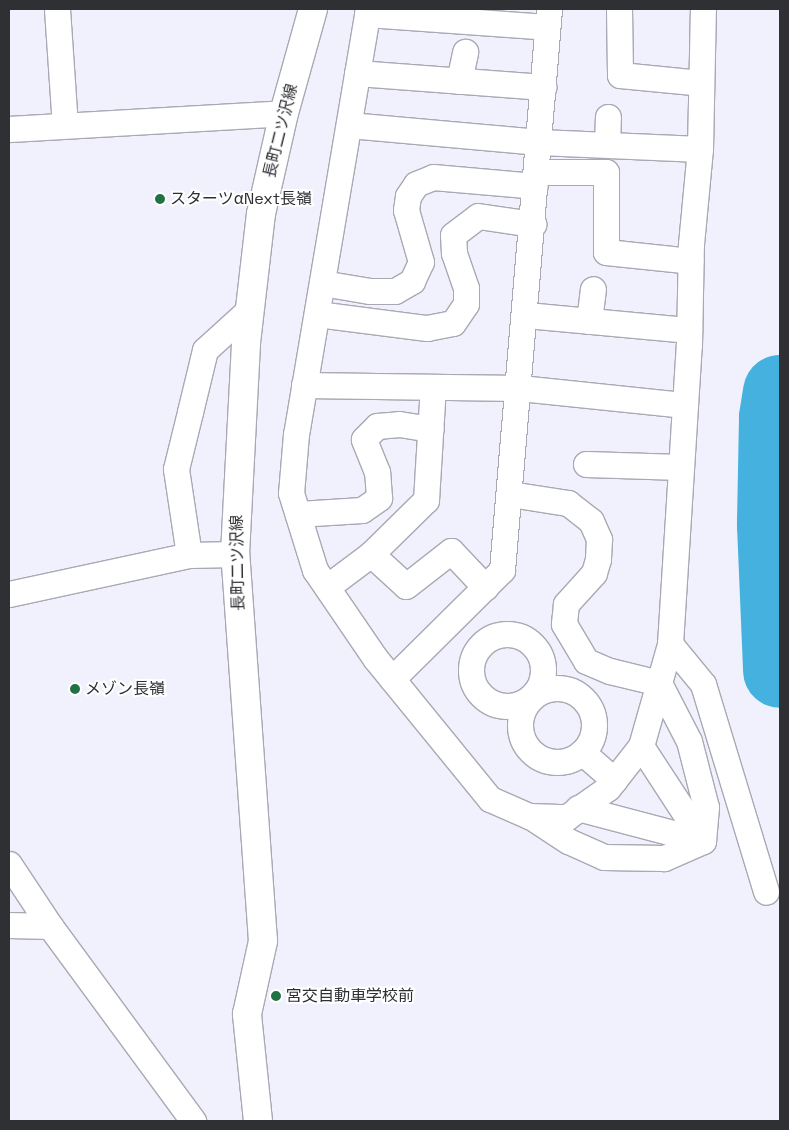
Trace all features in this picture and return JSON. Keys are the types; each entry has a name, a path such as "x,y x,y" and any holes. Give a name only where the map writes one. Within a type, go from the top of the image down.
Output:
{"street":[{"name":"長町二ツ沢線","path":"258,1121 247,1014 262,940 234,554 250,309 261,214 284,113 313,9"}],"lane":[{"path":"57,9 65,125"},
{"path":"619,9 620,75 701,83"},
{"path":"529,816 567,816 614,780 641,746 670,644 685,405 691,261 700,149 703,9"},
{"path":"392,679 502,570 520,388 548,18 368,11 304,384 291,493 315,570 392,679 490,799 529,816 568,841 604,857 664,858 703,841"},
{"path":"459,81 465,52"},
{"path":"357,73 543,88"},
{"path":"9,129 284,113"},
{"path":"607,144 608,117"},
{"path":"349,125 539,142 700,149"},
{"path":"322,283 370,291 395,291 412,281 420,262 406,210 408,196 416,184 433,177 536,179 606,172 606,252 691,261"},
{"path":"317,314 427,328 453,323 466,304 466,288 454,253 453,235 478,216 533,224"},
{"path":"589,321 593,290"},
{"path":"189,555 176,469 205,350 250,309"},
{"path":"526,315 689,330"},
{"path":"304,384 520,388 685,405"},
{"path":"327,587 371,554 426,500 433,387"},
{"path":"298,514 362,510 379,498 377,472 364,439 377,426 399,424 431,429"},
{"path":"586,464 681,467"},
{"path":"510,494 568,503 591,521 599,539 598,559 594,573 566,604 564,624 586,661 610,671 659,682"},
{"path":"371,554 406,586 451,551 485,587"},
{"path":"9,594 189,555 234,554"},
{"path":"458,615 483,643"},
{"path":"532,697 525,706 521,722 523,739 529,749 549,761 571,759 582,752 594,730 589,704 568,689 543,690 532,697 512,706 490,702 474,685 472,662 483,643 493,636 518,635 538,650 544,674 532,697"},
{"path":"670,644 703,684 766,892"},
{"path":"659,682 689,741 700,775 706,807 703,841"},
{"path":"641,746 703,841"},
{"path":"582,752 614,780"},
{"path":"578,808 703,841"},
{"path":"9,864 50,926 187,1120"},
{"path":"9,925 50,926"}],"waterway":[{"path":"780,392 776,418 774,525 780,671"}],"place":[{"name":"スターツαNext長嶺","path":"160,199"},
{"name":"メゾン長嶺","path":"75,689"},
{"name":"宮交自動車学校前","path":"276,996"}]}
